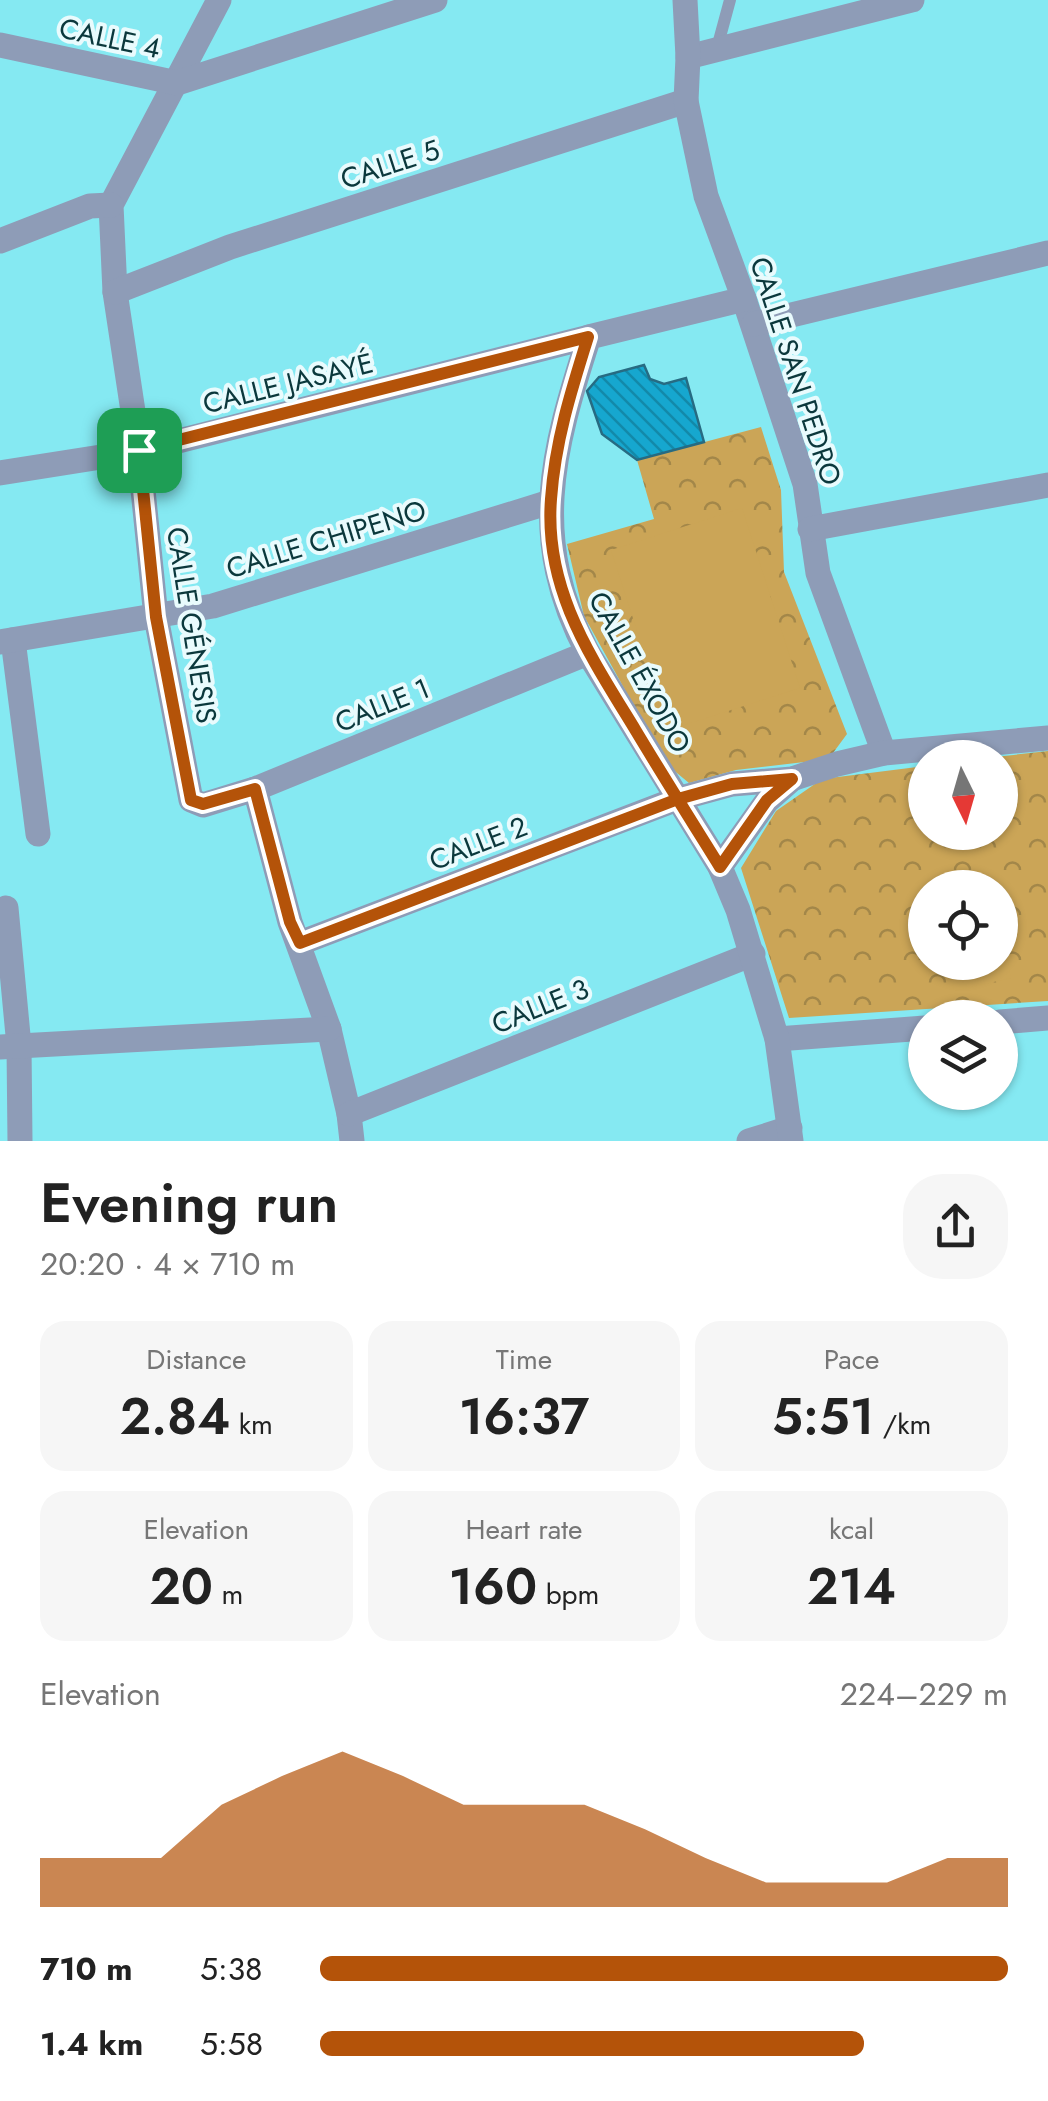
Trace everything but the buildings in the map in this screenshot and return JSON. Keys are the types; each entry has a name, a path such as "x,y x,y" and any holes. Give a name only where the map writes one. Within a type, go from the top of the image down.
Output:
{"street":[{"path":"0,241 90,206 111,205 219,0"},
{"name":"CALLE 4","path":"0,46 176,83 435,0"},
{"name":"CALLE SAN PEDRO","path":"685,0 686,100 706,196 805,484 818,573 884,753"},
{"path":"688,58 912,0"},
{"name":"CALLE 5","path":"115,292 230,247 686,100"},
{"name":"CALLE GÉNESIS","path":"111,205 115,292 139,450 156,617 191,800 196,804"},
{"name":"CALLE JASAYÉ","path":"0,473 139,450 588,337 749,312 1048,254"},
{"name":"CALLE ÉXODO","path":"588,337 561,422 550,502 554,564 570,619 588,652 720,867 753,954 776,1039 791,1135"},
{"path":"810,530 1048,486"},
{"name":"CALLE CHIPENO","path":"6,641 212,606 550,502"},
{"path":"6,641 38,834"},
{"name":"CALLE 1","path":"196,804 255,789 588,652"},
{"path":"720,867 767,800 792,779 884,753 1048,738"},
{"name":"CALLE 2","path":"300,943 678,799 732,784 792,779"},
{"path":"255,789 290,922 329,1029 352,1141"},
{"path":"6,908 10,1047 20,1141"},
{"name":"CALLE 3","path":"349,1114 753,954"},
{"path":"1018,1020 1048,1018"},
{"path":"10,1047 329,1029"},
{"path":"776,1039 908,1029"},
{"path":"749,1141 791,1135"}],"lane":[{"path":"717,50 730,0"}],"green space":[{"path":"761,427 781,490 784,572 847,734 833,753 813,761 736,770 689,783 666,764 584,616 567,544 654,519 637,460"},
{"path":"742,508 800,688 669,730 611,550"},
{"path":"1048,751 1048,1001 908,1000 908,1010 789,1018 741,868 776,811 822,779 908,768 908,850 1018,850 1018,754"},
{"path":"952,980 1002,980 954,991"}],"route":[{"path":"139,450 156,617 191,800 203,804 255,789 290,922 300,943 678,799 732,784 792,779 767,800 720,867 678,799 588,652 570,619 554,564 550,502 561,422 588,337 139,450"}]}
